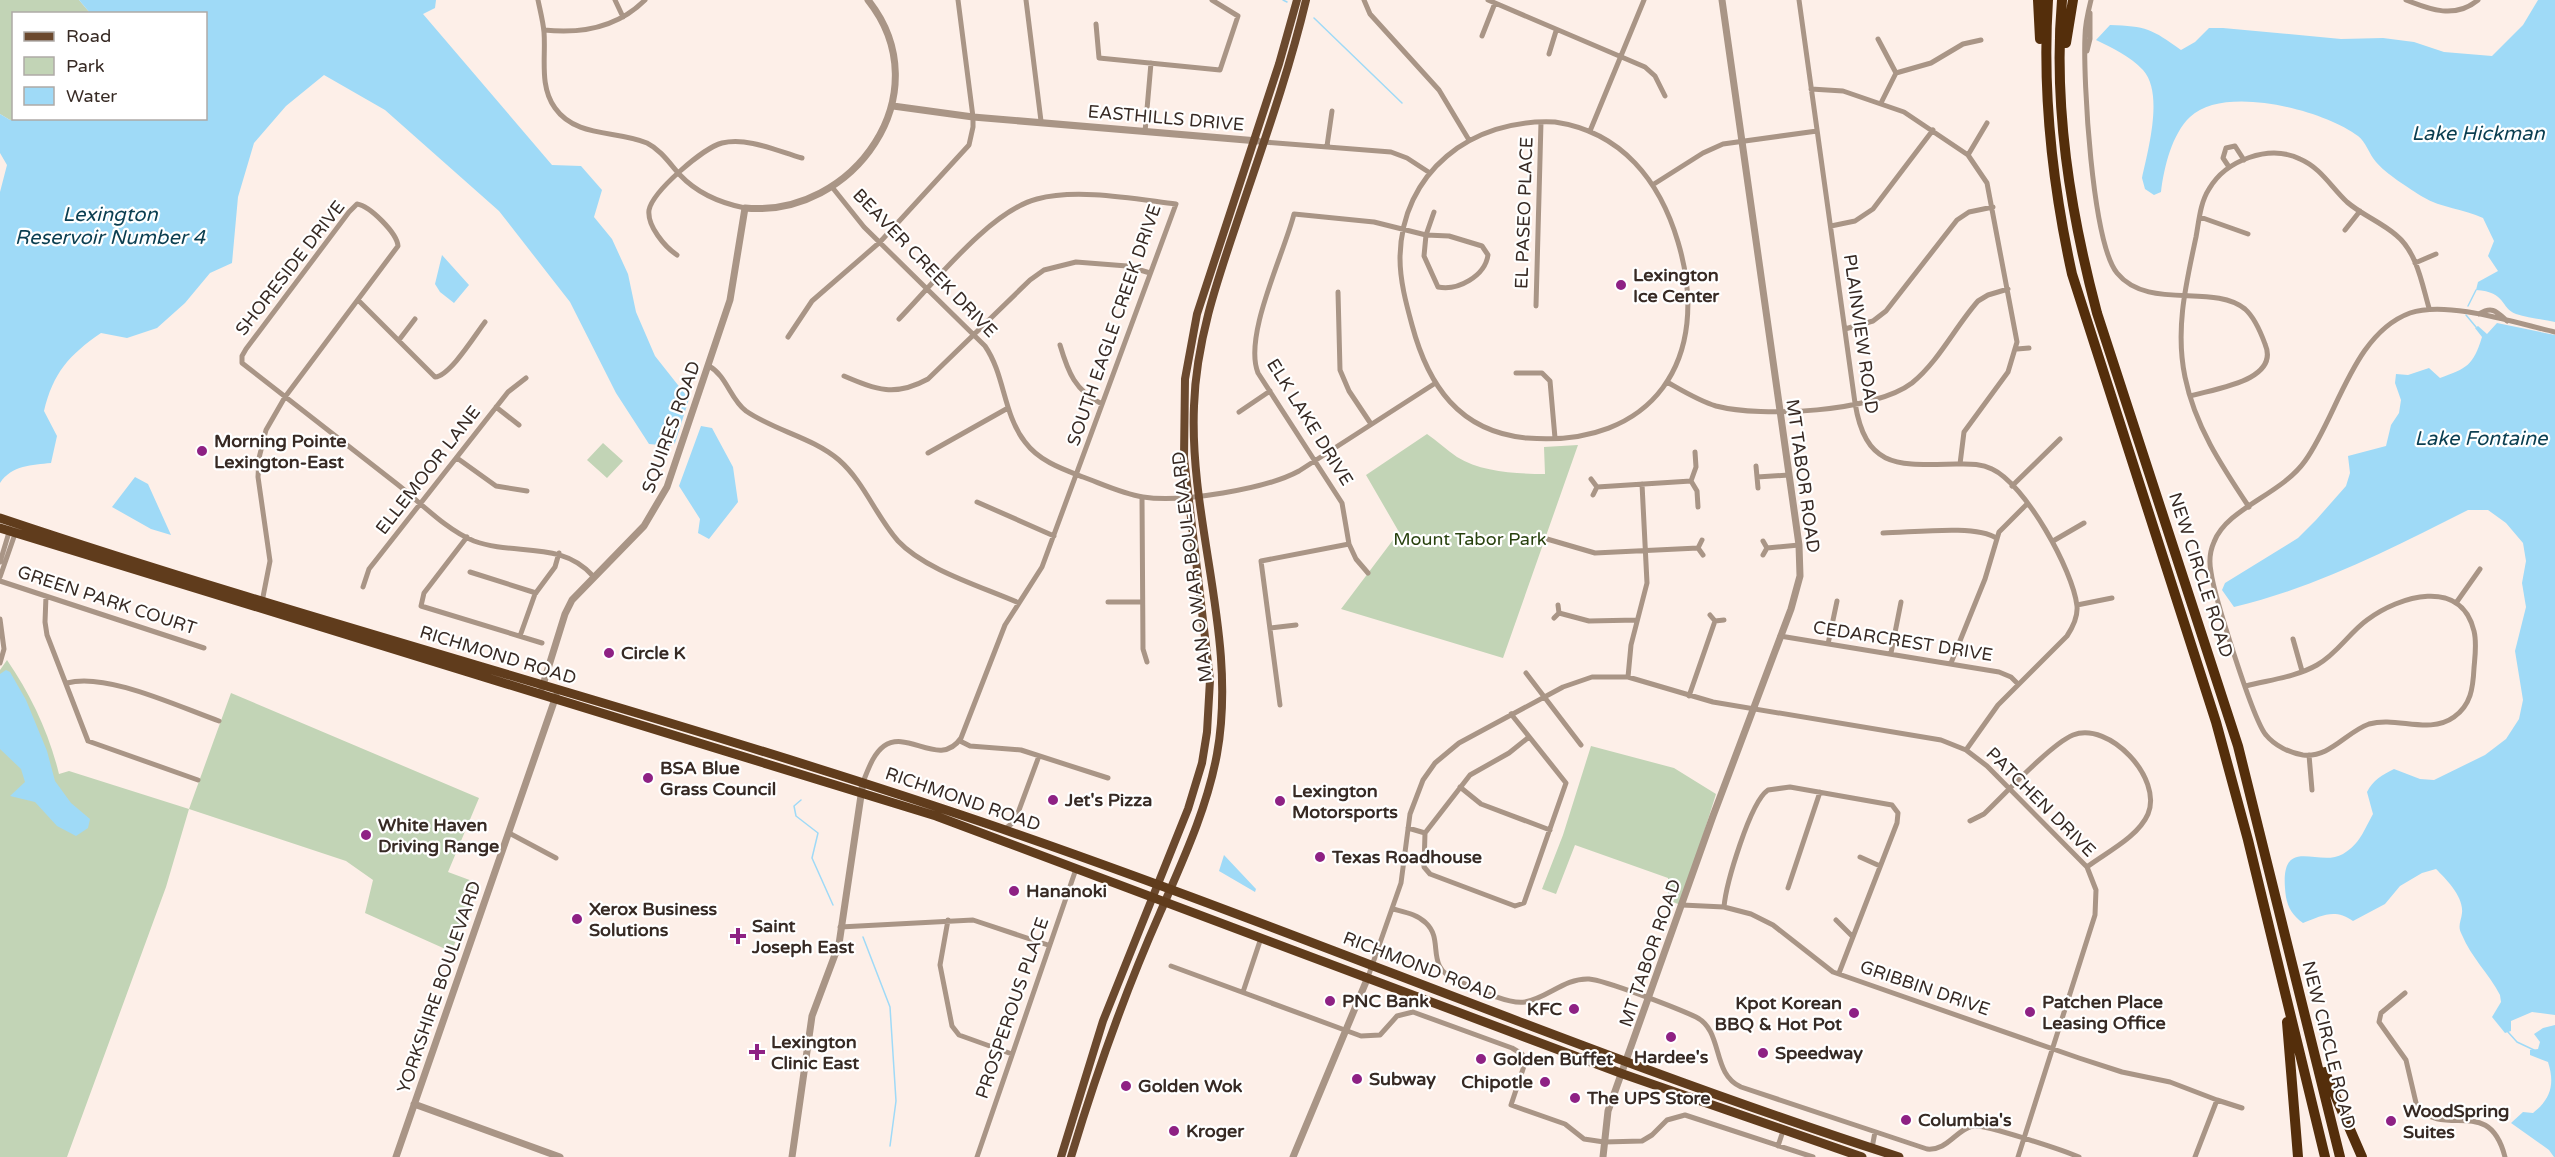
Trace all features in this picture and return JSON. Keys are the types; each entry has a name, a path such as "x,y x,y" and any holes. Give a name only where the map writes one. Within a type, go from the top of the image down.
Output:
{"highway":[{"path":"2038,0 2045,115 2050,144"},
{"name":"NEW CIRCLE ROAD","path":"2048,0 2046,79 2050,144 2061,226 2072,274 2216,722 2278,962 2325,1157"},
{"name":"NEW CIRCLE ROAD","path":"2062,0 2061,100 2064,147 2079,247 2097,313 2238,747 2340,1157"},
{"path":"2061,100 2073,0"},
{"name":"RICHMOND ROAD","path":"0,518 10,528 1024,836 1739,1104 1899,1157"},
{"name":"RICHMOND ROAD","path":"862,787 1623,1074 1862,1157"},
{"path":"2278,962 2287,1019 2298,1157"},
{"path":"2293,968 2325,1072 2362,1157"}],"main road":[{"name":"MAN O WAR BOULEVARD","path":"1061,1157 1103,1021 1196,787 1209,717 1209,653 1189,496 1183,422 1190,348 1209,273 1279,64 1297,0"},
{"name":"MAN O WAR BOULEVARD","path":"1071,1157 1110,1039 1207,795 1221,729 1222,676 1193,432 1195,382 1200,346 1222,266 1306,0"}],"street":[{"path":"538,0 544,30 546,89 556,109 565,119 586,130 634,138 650,144 679,174 706,195 744,208 788,207 810,200 832,187 873,146 893,106 897,79 894,50 884,24 868,0"},
{"path":"615,0 623,17"},
{"path":"544,30 589,30 623,17 645,0"},
{"path":"788,337 812,301 880,242 963,154 971,138 973,117 958,0"},
{"path":"1026,0 1041,121"},
{"path":"1096,24 1099,58 1220,70 1238,16 1212,0"},
{"path":"1364,0 1370,14 1439,90 1469,140"},
{"path":"1488,0 1651,71 1665,96"},
{"path":"1590,131 1644,0"},
{"name":"MT TABOR ROAD","path":"1603,1157 1608,1111 1628,1062 1682,905 1798,585 1799,545 1722,0"},
{"name":"PLAINVIEW ROAD","path":"1799,0 1855,403 1862,434 1882,456 1906,464 1960,464 1990,468 2012,486 2053,541 2077,605"},
{"path":"2091,0 2090,39 2086,54 2085,77 2091,154 2109,260 2121,278 2135,288 2146,292 2227,301 2241,307 2254,321 2268,354 2265,365 2255,376 2190,396"},
{"path":"2406,0 2426,8 2453,12 2465,9 2478,0"},
{"path":"1482,36 1495,3"},
{"path":"1548,54 1556,31"},
{"path":"1878,39 1896,73"},
{"path":"1881,103 1896,73 1931,63 1963,44 1981,40"},
{"path":"1145,132 1151,63"},
{"path":"1811,89 1834,89 1881,103 1914,117 1968,155 1987,183 2017,330 2017,349 2008,372 1964,432 1960,464"},
{"name":"EASTHILLS DRIVE","path":"893,106 973,117 1391,152 1407,158 1430,173"},
{"path":"1327,146 1332,111"},
{"path":"1541,122 1561,123 1590,131 1628,155 1654,184 1674,228 1689,292 1686,340 1680,360 1667,382 1650,403 1621,423 1590,434 1555,438 1520,437 1481,425 1456,408 1434,384 1421,358 1402,286 1400,261 1403,229 1413,202 1430,173 1469,140 1505,126 1541,122"},
{"name":"EL PASEO PLACE","path":"1536,306 1541,122"},
{"path":"1968,155 1987,123"},
{"path":"1831,226 1855,221 1874,209 1933,130"},
{"path":"1654,184 1715,147 1817,131"},
{"path":"677,255 666,246 649,215 657,196 703,152 730,141 751,143 802,158"},
{"path":"2229,167 2223,158 2226,148 2235,146 2244,159"},
{"path":"2249,507 2212,450 2190,396 2182,356 2183,296 2209,188 2229,167 2244,159 2277,154 2300,159 2316,168 2360,211 2396,235 2415,263 2429,309"},
{"name":"BEAVER CREEK DRIVE","path":"832,187 880,242 976,336 992,358 1016,429 1029,447 1044,460 1142,497 1199,495 1278,481 1315,461 1434,384"},
{"name":"SOUTH EAGLE CREEK DRIVE","path":"862,787 876,754 888,744 903,742 936,751 953,747 960,741 1005,625 1037,577 1054,536 1176,204 1065,195 1038,198 1004,214 899,319"},
{"name":"SHORESIDE DRIVE","path":"261,605 270,561 259,490 259,458 269,422 285,397 399,244 394,235 360,204 349,212 243,353 242,363 285,397"},
{"path":"1845,329 1873,321 1886,311 1957,220 1969,212 1993,207"},
{"name":"SQUIRES ROAD","path":"542,690 568,606 593,576 644,526 655,511 679,457 730,300 744,208"},
{"path":"2345,230 2360,211"},
{"path":"1403,229 1426,235 1449,236 1482,246 1488,255 1486,265 1469,280 1445,288 1438,287 1425,255 1426,235 1434,212"},
{"name":"ELK LAKE DRIVE","path":"1368,573 1349,544 1342,502 1256,368 1254,340 1294,214 1353,219 1403,229"},
{"path":"2200,218 2248,234"},
{"path":"2415,263 2436,254"},
{"path":"844,376 869,387 894,392 908,390 928,380 976,336 1030,280 1053,267 1089,263 1127,266 1150,273"},
{"path":"1667,382 1716,406 1779,413 1889,396 1910,384 1929,366 1978,302 1988,295 2008,289"},
{"path":"1338,292 1340,370 1344,382 1371,424"},
{"path":"358,300 437,377 449,368 485,322"},
{"path":"2246,686 2302,671 2322,662 2367,620 2389,607 2425,595 2440,597 2456,603 2468,617 2475,639 2471,693 2459,713 2436,725 2393,721 2369,724 2328,750 2308,755 2283,748 2265,735 2246,686 2212,581 2210,563 2214,542 2220,531 2233,517 2283,485 2302,465 2375,337 2397,319 2429,309 2458,310 2555,332"},
{"path":"399,340 415,320"},
{"path":"1059,345 1073,382 1086,396 1102,404"},
{"path":"2017,349 2030,348"},
{"path":"709,366 717,371 744,409 814,443 838,460 854,477 889,530 907,549 931,564 1019,603"},
{"path":"1516,373 1542,373 1550,381 1555,438"},
{"name":"ELLEMOOR LANE","path":"363,587 369,569 513,386 526,378"},
{"path":"1239,412 1270,391"},
{"path":"285,397 467,537 486,544 559,554 579,562 593,576"},
{"path":"496,407 519,425"},
{"path":"928,453 1008,408"},
{"path":"2012,486 2060,439"},
{"path":"1691,481 1696,467 1695,452"},
{"path":"457,458 496,486 527,491"},
{"path":"1756,466 1758,488"},
{"path":"1757,477 1789,474"},
{"path":"1592,479 1597,487"},
{"path":"1597,487 1691,481"},
{"path":"1691,481 1697,491 1698,507"},
{"path":"1628,677 1637,620 1646,588 1642,484"},
{"path":"1593,495 1597,487"},
{"path":"1142,497 1143,650 1147,662"},
{"path":"977,502 1054,536"},
{"path":"1951,663 1985,579 1996,538 2003,525 2027,504"},
{"path":"2053,541 2084,523"},
{"path":"0,562 10,528"},
{"path":"0,579 10,528"},
{"path":"1883,533 1970,532 1989,534 1996,538"},
{"path":"467,537 423,593 421,604 542,643"},
{"path":"1547,539 1595,553 1698,548"},
{"path":"1698,548 1702,540"},
{"path":"1763,541 1767,548"},
{"path":"1280,705 1261,561 1349,544"},
{"path":"1767,548 1799,545"},
{"path":"1698,548 1703,555"},
{"path":"1763,555 1767,548"},
{"path":"520,636 536,593 555,567 559,554"},
{"path":"2456,603 2480,569"},
{"path":"470,572 536,593"},
{"name":"GREEN PARK COURT","path":"0,579 204,648"},
{"path":"46,596 45,626 88,741 198,780"},
{"path":"1966,750 1986,720 2018,684 2067,636 2074,623 2077,605 2112,598"},
{"path":"1828,644 1838,601"},
{"path":"1108,602 1142,602"},
{"path":"1891,653 1901,602"},
{"path":"1558,605 1559,613"},
{"path":"1559,613 1589,621 1637,620"},
{"path":"1554,618 1559,613"},
{"path":"1710,615 1715,621"},
{"path":"0,620 3,642 0,663"},
{"path":"1715,621 1724,620"},
{"path":"1689,696 1715,621"},
{"path":"1270,628 1296,625"},
{"name":"CEDARCREST DRIVE","path":"1780,636 1999,672 2011,677 2018,684"},
{"path":"2293,639 2302,671"},
{"path":"1526,673 1581,745"},
{"name":"PATCHEN DRIVE","path":"1368,977 1404,872 1408,828 1415,798 1435,764 1458,742 1572,683 1592,677 1628,677 1689,696 1753,709 1941,740 1966,750 1987,766 2086,867 2096,890 2097,909 2018,1157"},
{"path":"67,683 84,680 104,682 219,721"},
{"name":"YORKSHIRE BOULEVARD","path":"396,1157 556,694"},
{"path":"1511,714 1566,783 1524,903 1515,906 1430,874 1424,867 1425,833 1470,775 1509,753 1529,737"},
{"path":"1970,821 1984,814 2063,741 2082,733 2096,734 2107,739 2139,766 2147,779 2151,794 2147,816 2133,833 2086,867"},
{"path":"960,741 970,746 1010,748 1108,778"},
{"path":"2308,755 2312,790"},
{"path":"1002,829 1006,829 1015,820 1039,756"},
{"path":"1724,907 1730,876 1759,798 1768,790 1780,786 1884,802 1896,809 1897,823 1839,973"},
{"path":"792,1157 812,1016 836,957 862,787"},
{"path":"1460,787 1481,804 1550,830"},
{"path":"1788,888 1820,792"},
{"path":"1015,820 1019,832 1024,836"},
{"path":"1408,828 1425,833"},
{"path":"509,833 556,858"},
{"path":"1860,857 1880,866"},
{"name":"PROSPEROUS PLACE","path":"976,1157 1076,869"},
{"name":"GRIBBIN DRIVE","path":"1682,905 1724,907 1763,919 1817,961 1839,973 2122,1072 2170,1082 2242,1108"},
{"path":"1393,909 1412,915 1426,923 1433,934 1438,966 1448,976 1508,1000 1526,1002 1565,983 1589,979 1649,999 1701,1020 1714,1042 1724,1074 1733,1083 1875,1132 1932,1149 1942,1146 1960,1132 1975,1125 2079,1157"},
{"path":"948,920 940,965 952,1026 959,1035 1012,1054"},
{"path":"840,927 973,920 1048,945"},
{"path":"1836,920 1852,936"},
{"path":"1242,992 1261,938"},
{"path":"1171,966 1361,1036 1377,1036 1397,1016 1413,1012 1512,1048 1522,1054 1525,1063 1511,1105 1565,1124 1579,1137 1604,1142 1642,1141 1652,1135 1667,1120 1685,1115 1813,1157"},
{"path":"1293,1157 1368,977"},
{"path":"2405,993 2379,1016 2379,1022 2406,1060 2417,1107 2432,1117 2486,1125 2498,1134 2505,1157"},
{"path":"2195,1157 2217,1100"},
{"path":"414,1104 560,1157"},
{"path":"1778,1146 1783,1131"},
{"path":"1872,1148 1875,1132"}],"green space":[{"path":"0,0 79,0 89,12 12,12 12,120 0,114"},
{"name":"Mount Tabor Park","path":"1427,434 1467,462 1488,469 1523,473 1545,474 1544,447 1578,445 1503,658 1341,609 1399,532 1366,475"},
{"path":"603,443 623,461 607,478 587,460"},
{"path":"7,660 38,715 59,774 69,771 189,809 166,887 67,1157 0,1157 0,670"},
{"name":"White Haven Driving Range","path":"231,693 479,798 448,872 475,882 452,952 365,913 373,880 346,861 189,809"},
{"path":"1591,746 1674,768 1716,794 1682,902 1678,904 1668,900 1668,878 1575,845 1556,894 1542,889 1563,835"}],"water":[{"name":"Lexington Reservoir Number 4","path":"79,0 436,0 435,8 423,14 552,165 581,166 602,190 594,217 612,239 628,274 636,312 655,356 689,399 675,443 670,446 649,444 616,393 570,302 499,211 385,110 324,75 286,106 254,143 238,197 232,263 210,273 185,303 157,328 127,338 101,333 71,357 52,386 44,411 57,436 51,463 16,469 0,483 0,192 7,165 0,153 0,114 10,120 207,120 207,12 89,12"},
{"name":"Lake Hickman","path":"2538,0 2555,0 2555,322 2516,314 2493,294 2476,290 2478,282 2498,271 2488,256 2494,241 2483,218 2437,204 2423,197 2380,166 2358,136 2322,117 2274,104 2226,102 2206,107 2190,117 2178,132 2164,172 2161,192 2154,195 2145,189 2142,178 2153,122 2153,93 2149,80 2143,70 2132,61 2096,40 2110,25 2132,26 2155,33 2181,50 2195,42 2209,28 2223,28 2341,39 2383,38 2414,42 2444,52 2492,56 2523,25"},
{"path":"442,255 469,285 454,303 440,292 435,284"},
{"name":"Lake Fontaine","path":"2497,323 2555,335 2555,1015 2532,1012 2511,1021 2511,1031 2505,1033 2492,1017 2501,1002 2500,995 2470,951 2461,932 2462,907 2457,895 2436,869 2422,873 2400,886 2385,904 2353,921 2340,915 2328,914 2303,923 2292,912 2286,899 2285,872 2289,862 2295,858 2333,857 2343,854 2354,846 2373,814 2367,792 2375,781 2386,773 2394,769 2420,779 2434,780 2485,755 2506,739 2519,719 2523,700 2515,651 2526,607 2522,583 2526,561 2523,543 2506,523 2488,510 2468,510 2325,578 2265,599 2234,607 2222,590 2225,583 2298,538 2316,520 2346,486 2350,473 2348,456 2386,446 2391,425 2399,413 2401,400 2395,383 2396,374 2408,375 2429,368 2440,378 2463,368 2472,360 2482,337 2475,328 2478,326 2487,334"},
{"path":"701,426 712,428 733,467 738,502 709,539 698,533 700,519 679,486"},
{"path":"135,477 148,484 171,535 151,529 112,507"},
{"path":"6,670 10,672 26,700 47,751 55,781 71,803 90,819 88,828 76,836 57,826 35,802 10,796 25,782 21,769 0,749 0,674"},
{"path":"1224,855 1256,889 1255,892 1219,871"},
{"path":"2555,1025 2554,1157 2549,1150 2511,1123 2523,1112 2533,1113 2548,1097 2551,1077 2548,1062 2530,1055 2530,1050 2538,1049 2540,1042 2534,1034 2543,1028"}],"waterway":[{"path":"1283,0 1287,2"},
{"path":"1314,18 1402,103"},
{"path":"2468,306 2476,290"},
{"path":"2466,315 2476,327"},
{"path":"801,800 794,806 796,816 818,833 812,858 833,905"},
{"path":"863,937 890,1007 896,1101 890,1146"},
{"path":"2508,1032 2517,1042 2534,1050"}],"place":[{"name":"Lexington Ice Center","path":"1621,285"},
{"name":"Morning Pointe Lexington-East","path":"202,451"},
{"name":"Circle K","path":"609,653"},
{"name":"BSA Blue Grass Council","path":"648,778"},
{"name":"Jet's Pizza","path":"1053,800"},
{"name":"Lexington Motorsports","path":"1280,801"},
{"name":"White Haven Driving Range","path":"366,835"},
{"name":"Texas Roadhouse","path":"1320,857"},
{"name":"Hananoki","path":"1014,891"},
{"name":"Xerox Business Solutions","path":"577,919"},
{"name":"Saint Joseph East","path":"738,936"},
{"name":"PNC Bank","path":"1330,1001"},
{"name":"KFC","path":"1574,1009"},
{"name":"Patchen Place Leasing Office","path":"2030,1012"},
{"name":"Kpot Korean BBQ & Hot Pot","path":"1854,1013"},
{"name":"Hardee's","path":"1671,1037"},
{"name":"Lexington Clinic East","path":"757,1052"},
{"name":"Speedway","path":"1763,1053"},
{"name":"Golden Buffet","path":"1481,1059"},
{"name":"Subway","path":"1357,1079"},
{"name":"Chipotle","path":"1545,1082"},
{"name":"Golden Wok","path":"1126,1086"},
{"name":"The UPS Store","path":"1575,1098"},
{"name":"Columbia's","path":"1906,1120"},
{"name":"WoodSpring Suites","path":"2391,1121"},
{"name":"Kroger","path":"1174,1131"}]}
